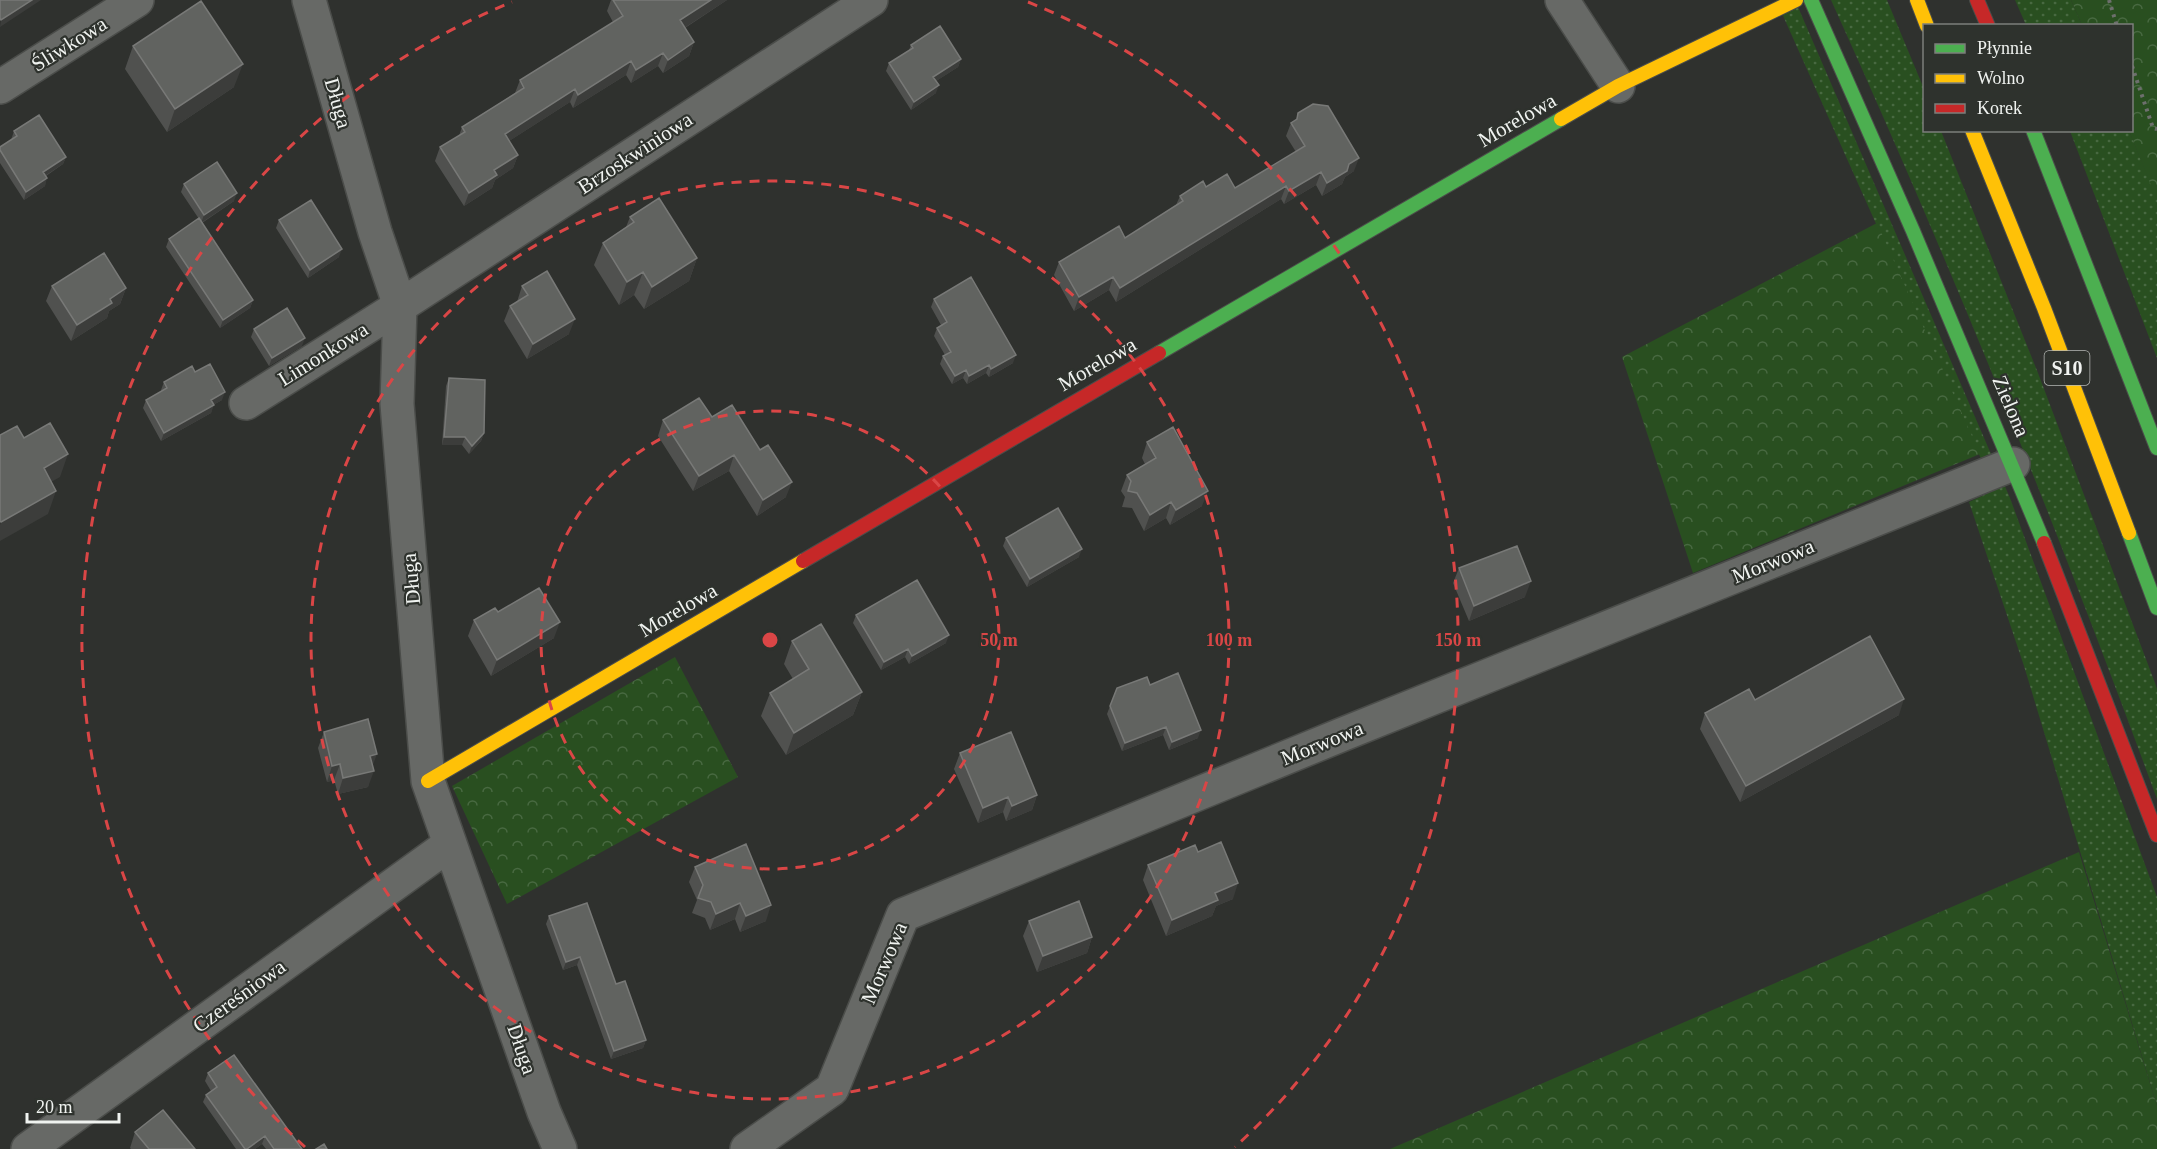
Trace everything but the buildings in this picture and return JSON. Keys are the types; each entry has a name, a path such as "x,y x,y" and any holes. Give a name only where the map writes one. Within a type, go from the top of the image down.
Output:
{"main road":[{"name":"Morelowa","path":"428,781 1618,86 1796,0"},
{"name":"Zielona","path":"1811,0 1868,121 2013,464 2117,725 2157,835"},
{"path":"1917,0 1927,24"},
{"path":"1977,0 1987,24"},
{"name":"S10","path":"1973,132 2097,445 2157,608"},
{"name":"S10","path":"2034,132 2157,448"}],"street":[{"name":"Śliwkowa","path":"0,87 137,0"},
{"name":"Długa","path":"309,0 375,232 400,306 397,404 428,781 544,1112 560,1149"},
{"name":"Brzoskwiniowa","path":"400,306 871,0"},
{"path":"1562,0 1618,86"},
{"name":"Limonkowa","path":"246,403 400,306"},
{"name":"Morwowa","path":"747,1149 832,1089 903,915 2013,464"},
{"name":"Czereśniowa","path":"28,1149 450,844"}],"path":[{"path":"2109,0 2116,24"},
{"path":"2133,69 2155,129"}],"green space":[{"path":"1776,0 1795,0 2010,498 2157,897 2157,1106 2024,666 1969,502 1995,490"},
{"path":"1831,0 1887,0 1923,87 1923,132 1941,132 2038,373 2157,689 2157,799 2002,396"},
{"path":"2015,0 2071,0 2082,24 2026,24"},
{"path":"2071,0 2157,0 2157,200 2129,132 2133,132 2133,24 2082,24"},
{"path":"2070,132 2129,132 2157,198 2157,358"},
{"path":"1877,223 1980,454 1693,573 1622,357"},
{"path":"675,657 738,777 507,904 452,786"},
{"path":"2079,852 2157,1106 2157,1149 1390,1149"}],"traffic: fast":[{"path":"1811,0 1913,231 2044,543"},
{"path":"1159,353 1561,119"},
{"path":"2034,132 2157,448"},
{"path":"2129,533 2157,608"}],"traffic: slow":[{"path":"1561,119 1618,86 1796,0"},
{"path":"1917,0 1926,24"},
{"path":"1973,132 2044,308 2129,533"},
{"path":"428,781 803,561"}],"traffic: jam":[{"path":"1977,0 1987,24"},
{"path":"803,561 1159,353"},
{"path":"2044,543 2157,835"}]}
